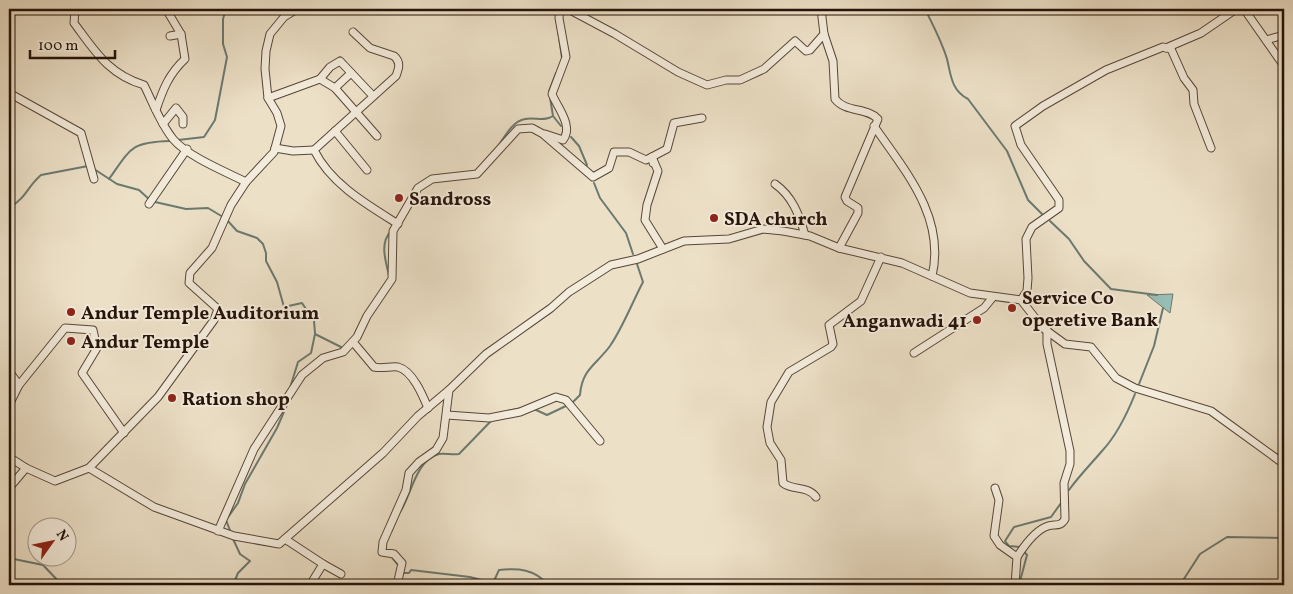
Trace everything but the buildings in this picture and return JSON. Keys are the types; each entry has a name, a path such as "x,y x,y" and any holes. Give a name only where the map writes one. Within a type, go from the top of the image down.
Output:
{"street":[{"path":"75,9 74,23 104,63 128,80 144,85 163,124 174,141 211,165 246,182"},
{"path":"156,110 164,86 172,72 185,59 181,34 169,14 170,9"},
{"path":"9,457 26,468 55,481 89,468 158,397 214,320 218,308 189,283 190,273 212,248 224,217 246,182 261,168 275,148 280,126 278,113 268,98 265,69 270,34 284,17 297,9"},
{"path":"543,134 564,140 567,134 564,116 552,94 566,57 559,18 560,9"},
{"path":"568,9 615,34 678,72 707,85 726,80 740,80 764,69 795,42 806,51 810,50 824,34"},
{"path":"821,9 824,34 834,61 835,99 848,108 876,116 878,119 846,197 848,201 858,208 858,213 839,248"},
{"path":"1166,48 1201,33 1236,9"},
{"path":"1244,9 1284,66"},
{"path":"275,148 294,151 314,150 396,76 399,63 394,56 370,48 353,32"},
{"path":"170,36 181,34"},
{"path":"1266,40 1284,34"},
{"path":"1021,300 1027,291 1026,239 1032,227 1059,208 1059,200 1022,145 1015,126 1043,106 1118,64 1163,47 1171,49 1184,78 1193,90 1194,104 1211,148"},
{"path":"268,98 320,79 330,67 340,62 373,96"},
{"path":"336,88 351,73"},
{"path":"320,79 336,88 357,110 377,136"},
{"path":"9,94 81,133 93,175"},
{"path":"163,124 176,108 183,117 183,124"},
{"path":"218,531 254,449 302,375 323,358 343,352 352,342 392,279 394,231 418,188 432,180 477,174 518,129 532,128 543,134 593,177 609,168 614,152 629,152 646,160 652,160 667,149 674,123 702,118"},
{"path":"874,126 918,188 928,211 932,229 934,255 932,276"},
{"path":"335,131 367,170"},
{"path":"148,204 187,149"},
{"path":"314,150 320,162 352,194 398,224"},
{"path":"652,160 658,171 647,205 645,220 662,249"},
{"path":"774,184 786,192 793,202 805,235"},
{"path":"89,468 154,507 234,536 279,544 383,452 486,354 550,308 568,292 611,265 638,259 684,240 728,239 763,229 805,235 839,248 902,263 961,290 993,297 1021,300 1047,330 1065,344 1091,347 1116,378 1135,388 1211,411 1282,462 1284,444"},
{"path":"816,496 804,489 788,487 783,483 781,460 770,443 768,432 771,402 789,372 831,347 833,344 829,325 860,301 881,258"},
{"path":"914,354 984,308 993,297"},
{"path":"9,405 20,385 65,328 93,330 97,348 82,373 124,433"},
{"path":"1015,585 1017,559 1037,532 1046,526 1060,524 1065,519 1064,483 1070,464 1070,451 1047,344 1047,330"},
{"path":"352,342 374,367 396,367 403,370 424,397 428,408"},
{"path":"9,371 20,385"},
{"path":"397,585 402,563 397,556 382,552 380,549 406,490 409,473 418,462 440,444 443,438 449,390"},
{"path":"447,414 490,418 520,412 556,397 566,400 600,442"},
{"path":"9,488 26,468"},
{"path":"995,488 999,500 994,536 1000,545 1017,559"},
{"path":"285,539 341,574"},
{"path":"310,585 323,564"}],"water":[{"path":"1173,294 1170,313 1147,295"}],"waterway":[{"path":"178,140 204,137 215,120 227,57 223,44 223,19 226,9"},
{"path":"555,9 562,58"},
{"path":"925,9 943,46 955,87 968,99 1007,151 1028,200 1042,214"},
{"path":"497,148 509,130 520,120 546,119 553,116 549,91 556,73"},
{"path":"553,116 561,126"},
{"path":"571,137 579,146 587,165"},
{"path":"109,179 122,160 139,145 170,141"},
{"path":"9,208 20,200 41,175 88,166"},
{"path":"94,169 117,184 139,190 150,200"},
{"path":"594,183 600,198 626,233 633,254"},
{"path":"155,202 186,209 208,208 223,217"},
{"path":"227,220 237,231 257,238 263,244 266,261 277,282 284,307 302,303 314,321 315,333"},
{"path":"1050,221 1069,239 1084,261 1111,289 1157,295"},
{"path":"389,276 384,247 387,236 391,231"},
{"path":"572,403 580,395 581,386 590,368 615,339 643,282 637,264"},
{"path":"356,331 371,305"},
{"path":"1139,384 1154,346 1163,308"},
{"path":"290,388 298,362 311,353 315,334 343,348"},
{"path":"1069,490 1117,431 1135,394"},
{"path":"231,533 226,520 238,503 245,484 277,428 289,400"},
{"path":"534,409 547,415 568,405"},
{"path":"507,411 522,408"},
{"path":"400,512 419,470 425,463 431,457 439,454 459,454 492,420"},
{"path":"1019,585 1027,555 1020,547 1009,546 1005,541 1014,527 1051,517 1061,503"},
{"path":"391,532 396,520"},
{"path":"1180,585 1200,554 1227,537 1284,538"},
{"path":"233,539 240,554 250,561 238,573 233,585"},
{"path":"390,555 398,565"},
{"path":"9,558 43,565 62,585"},
{"path":"402,573 409,573 411,570 470,577 493,583 499,570 513,569 532,573 548,585"}],"place":[{"name":"Sandross","path":"399,198"},
{"name":"SDA church","path":"714,218"},
{"name":"Service Co operetive Bank","path":"1012,308"},
{"name":"Andur Temple Auditorium","path":"71,312"},
{"name":"Anganwadi 41","path":"977,320"},
{"name":"Andur Temple","path":"71,341"},
{"name":"Ration shop","path":"172,398"}]}
